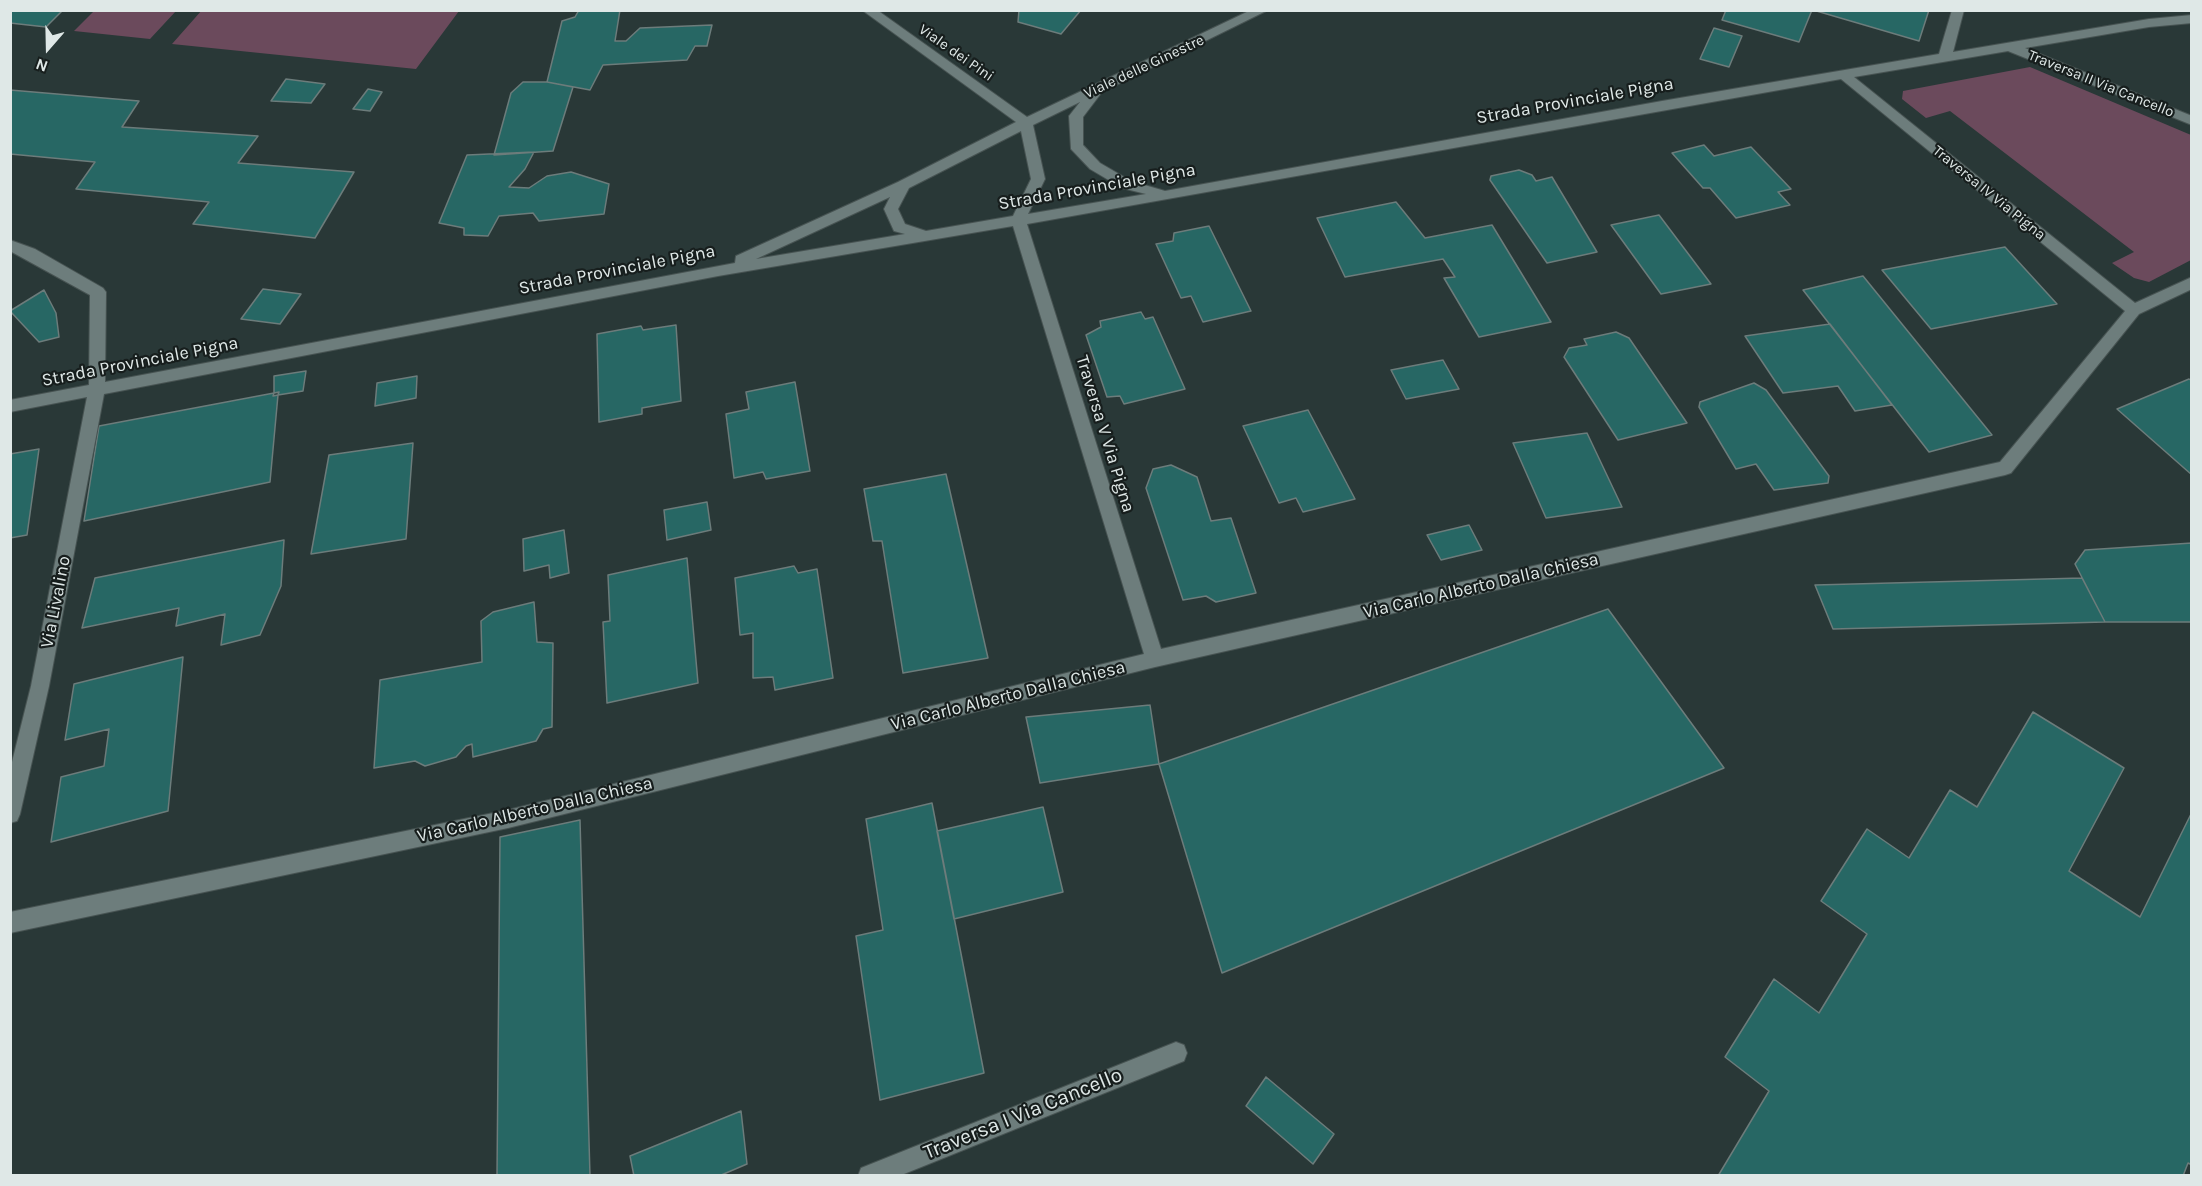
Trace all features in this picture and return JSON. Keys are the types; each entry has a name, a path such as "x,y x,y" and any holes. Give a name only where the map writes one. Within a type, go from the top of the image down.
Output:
{"street":[{"name":"Viale dei Pini","path":"868,10 1026,123"},
{"name":"Viale delle Ginestre","path":"718,271 903,185 1026,123 1262,10"},
{"path":"1945,58 1958,10"},
{"path":"2136,10 2149,23"},
{"name":"Strada Provinciale Pigna","path":"10,406 718,271 1168,195 1844,75 2149,23 2192,19"},
{"name":"Traversa II Via Cancello","path":"2011,47 2192,121"},
{"name":"Traversa IV Via Pigna","path":"1844,75 2134,310"},
{"path":"1099,88 1076,116 1076,146 1095,166 1127,185 1168,195"},
{"path":"1018,220 1038,179 1026,123"},
{"path":"903,185 891,209 899,227 925,236"},
{"name":"Traversa V Via Pigna","path":"1018,220 1155,659"},
{"name":"Via Livalino","path":"10,245 30,253 98,291 98,390 40,686 10,814"},
{"path":"2134,310 2192,282"},
{"name":"Via Carlo Alberto Dalla Chiesa","path":"10,923 508,819 1155,659 2005,468 2134,310"},
{"name":"Traversa I Via Cancello","path":"869,1176 1176,1053"}],"shaded area":[{"path":"95,10 176,11 150,39 74,31"},
{"path":"202,10 459,11 416,69 172,44"},
{"path":"2030,67 2191,135 2191,260 2149,282 2134,278 2112,263 2134,252 1950,111 1926,118 1902,99 1903,91"}],"building":[{"path":"10,10 63,10 46,27 10,23"},
{"path":"579,10 620,10 615,41 626,41 640,28 712,25 707,46 695,46 687,60 603,65 590,90 547,82 562,21 575,17"},
{"path":"1019,10 1081,10 1061,34 1018,22"},
{"path":"1726,10 1812,10 1799,42 1722,20"},
{"path":"1813,10 1929,10 1919,41"},
{"path":"1714,28 1742,36 1729,67 1700,59"},
{"path":"286,79 325,84 311,103 271,101"},
{"path":"523,82 547,82 573,87 553,151 494,155 511,93"},
{"path":"368,89 382,92 370,111 353,109"},
{"path":"10,90 139,101 122,127 258,136 238,163 354,172 315,238 193,224 209,202 76,189 95,162 10,154"},
{"path":"1704,145 1714,156 1751,147 1791,189 1778,192 1790,205 1736,218 1710,188 1703,188 1672,153"},
{"path":"534,152 525,169 509,187 529,188 547,176 571,172 609,184 604,214 539,221 533,213 499,216 488,236 464,235 464,228 439,223 467,155"},
{"path":"1519,170 1532,175 1536,181 1552,177 1597,252 1547,263 1490,180 1491,176"},
{"path":"1396,202 1425,238 1492,225 1551,322 1479,337 1444,278 1455,277 1443,259 1345,277 1317,218"},
{"path":"1659,215 1711,284 1661,294 1611,225"},
{"path":"1209,226 1251,311 1203,322 1191,296 1181,298 1156,244 1173,241 1174,233"},
{"path":"2005,247 2057,304 1931,329 1882,270"},
{"path":"1863,276 1992,435 1929,452 1803,290"},
{"path":"263,289 301,294 280,324 241,319"},
{"path":"44,290 56,313 59,337 39,342 10,311"},
{"path":"1141,312 1145,319 1153,317 1185,389 1124,404 1120,396 1107,397 1086,335 1101,327 1100,321"},
{"path":"1830,324 1892,405 1855,411 1838,386 1783,393 1745,336"},
{"path":"676,325 681,401 642,408 642,414 599,422 597,334 641,326 643,330"},
{"path":"1616,332 1629,338 1687,423 1618,440 1564,357 1569,348 1587,345 1584,339"},
{"path":"1443,360 1459,389 1406,399 1391,370"},
{"path":"306,371 303,391 278,395 279,392 274,393 274,376"},
{"path":"417,376 416,398 375,406 377,383"},
{"path":"2189,379 2192,381 2192,475 2117,409"},
{"path":"795,382 810,471 766,479 763,472 734,478 726,414 749,409 746,392"},
{"path":"1754,383 1766,390 1829,476 1828,483 1774,490 1756,464 1736,469 1699,407 1700,402"},
{"path":"274,393 273,396 278,395 270,482 84,521 99,426"},
{"path":"1308,410 1355,499 1303,512 1296,498 1279,503 1243,426"},
{"path":"1587,433 1622,507 1546,518 1513,443"},
{"path":"413,443 406,539 311,554 329,455"},
{"path":"39,449 27,535 10,538 10,454"},
{"path":"1171,465 1197,477 1211,521 1231,518 1256,593 1216,602 1206,596 1183,600 1146,488 1153,469"},
{"path":"946,474 988,658 903,673 882,541 873,541 864,489"},
{"path":"707,502 711,530 667,540 664,510"},
{"path":"1469,525 1482,550 1441,560 1427,535"},
{"path":"564,530 569,573 550,578 549,565 524,571 523,539"},
{"path":"284,540 281,586 260,635 221,645 225,614 176,626 179,608 82,628 95,578"},
{"path":"2192,543 2192,622 2105,622 2075,564 2085,550"},
{"path":"687,558 698,683 607,703 603,622 610,621 608,575"},
{"path":"794,566 798,573 817,569 833,678 775,690 773,677 753,678 753,633 740,635 735,578"},
{"path":"2082,578 2105,622 1833,629 1815,585"},
{"path":"534,602 537,642 553,643 552,727 543,729 536,741 473,757 472,744 466,746 456,757 425,766 415,761 374,768 380,680 482,662 481,621 493,612"},
{"path":"1608,609 1724,768 1222,973 1159,764"},
{"path":"183,657 168,811 51,842 61,777 104,766 109,729 65,740 74,684"},
{"path":"1150,705 1159,764 1040,783 1026,717"},
{"path":"2033,712 2124,768 2069,871 2140,917 2192,812 2192,1165 2188,1163 2183,1176 1718,1176 1769,1091 1725,1057 1774,979 1819,1013 1867,934 1821,901 1867,829 1909,858 1950,790 1977,807"},
{"path":"932,803 984,1073 880,1100 856,936 883,930 866,819"},
{"path":"1043,807 1063,892 954,919 937,831"},
{"path":"580,820 590,1176 497,1176 500,837"},
{"path":"1266,1077 1334,1134 1313,1164 1246,1106"},
{"path":"741,1111 747,1164 719,1176 634,1176 630,1156"}]}
